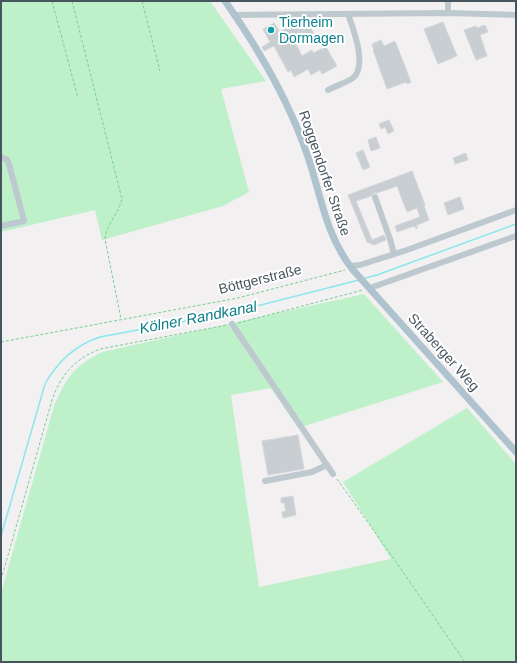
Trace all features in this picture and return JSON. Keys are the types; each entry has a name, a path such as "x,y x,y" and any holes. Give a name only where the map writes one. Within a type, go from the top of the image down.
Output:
{"main road":[{"name":"Roggendorfer Straße","path":"225,1 249,36 289,109 308,154 328,225 336,244 351,268"},
{"name":"Straberger Weg","path":"351,268 516,452"}],"street":[{"path":"448,1 448,13"},
{"path":"234,15 448,13 516,15"},
{"path":"328,90 354,77 360,64 357,38 348,14"},
{"path":"1,157 7,160 24,221 1,226"},
{"path":"374,197 394,254"},
{"path":"351,268 516,210"},
{"path":"369,287 516,236"},
{"path":"232,324 333,474"},
{"path":"265,481 312,472 327,465"}],"path":[{"path":"52,1 78,98"},
{"path":"72,1 122,199 121,206 107,228 105,239 121,319"},
{"path":"142,1 160,71"},
{"name":"Böttgerstraße","path":"1,342 238,298 351,268"},
{"path":"1,580 52,400 66,373 80,359 100,349 232,324 369,287"},
{"path":"333,474 465,662"}],"green space":[{"path":"1,1 210,1 266,81 221,89 249,192 223,206 102,240 95,210 1,232"},
{"path":"364,294 443,382 298,428 271,388 231,395 259,587 391,559 343,482 467,408 516,464 516,662 1,662 1,593 54,406 67,380 77,368 102,352"}],"building":[{"path":"299,21 307,21 314,34 296,44 302,56 312,50 313,53 322,49 323,52 323,42 337,66 322,74 320,70 311,75 308,69 294,77 291,70 288,72 274,46 264,51 262,47 270,42 263,29 274,23 280,32"},
{"path":"443,22 457,56 438,64 424,29"},
{"path":"485,25 488,32 480,35 487,56 476,60 464,30"},
{"path":"381,40 384,46 395,41 411,82 407,84 406,82 387,89 372,44"},
{"path":"389,120 394,131 388,134 385,127 381,129 379,124"},
{"path":"376,137 380,148 371,151 368,140"},
{"path":"363,150 370,167 363,170 356,153"},
{"path":"466,153 468,160 455,164 453,158"},
{"path":"412,171 429,220 417,225 417,229 414,226 397,232 395,226 420,217 417,208 407,212 397,186 374,193 371,196 356,201 372,240 384,235 386,240 374,245 367,242 348,195"},
{"path":"460,197 464,209 448,215 444,203"},
{"path":"298,435 304,469 268,475 262,441"},
{"path":"293,496 296,515 283,518 282,512 286,511 284,503 281,503 281,498"}],"waterway":[{"name":"Kölner Randkanal","path":"365,278 377,275 516,224"},
{"name":"Kölner Randkanal","path":"1,536 45,384 56,368 75,349 100,337 229,313 359,280"}],"place":[{"name":"Tierheim Dormagen","path":"271,30"}]}
